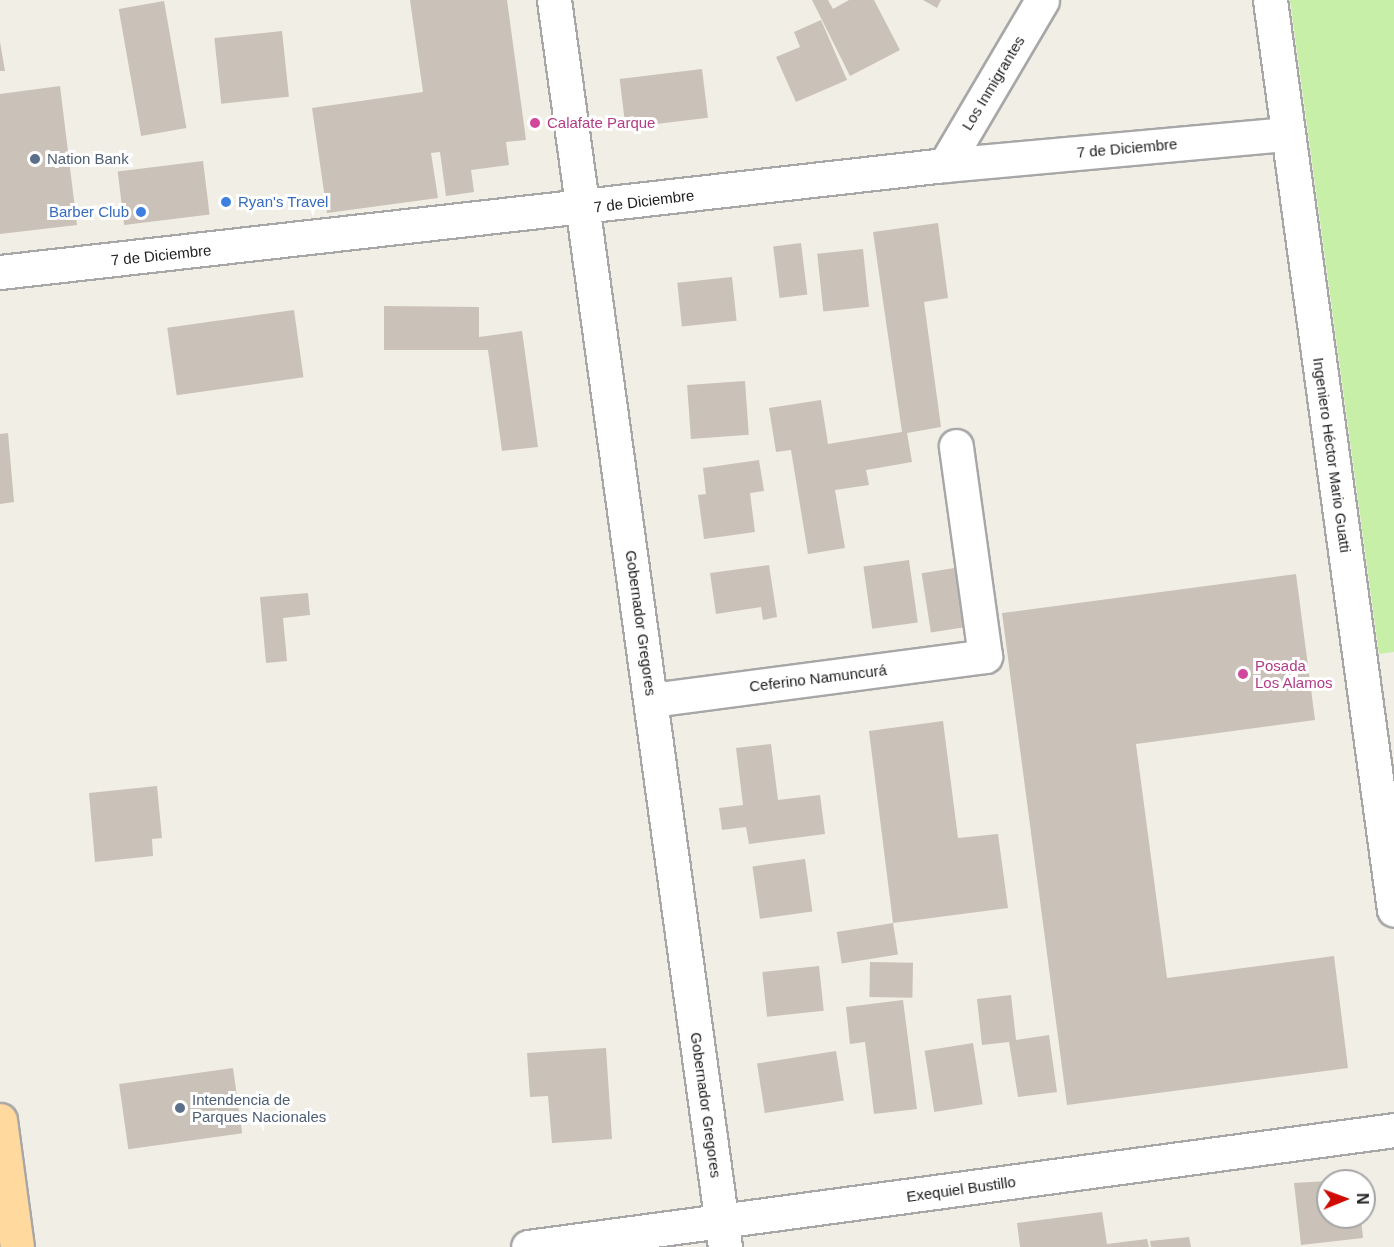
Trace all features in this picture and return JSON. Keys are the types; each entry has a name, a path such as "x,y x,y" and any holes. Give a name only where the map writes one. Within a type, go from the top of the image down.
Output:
{"main road":[{"path":"0,1120 17,1247"}],"street":[{"name":"Gobernador Gregores","path":"554,0 585,208 724,1234"},
{"name":"Los Inmigrantes","path":"945,165 1041,0"},
{"name":"Ingeniero Héctor Mario Guatti","path":"1270,0 1394,910"},
{"name":"7 de Diciembre","path":"0,272 585,208 945,165 1288,134"},
{"name":"Ceferino Namuncurá","path":"652,700 985,656 956,446"},
{"name":"Exequiel Bustillo","path":"528,1247 724,1234 1394,1131"}],"green space":[{"path":"1290,0 1394,0 1394,652 1379,654"}],"building":[{"path":"410,0 507,0 526,140 506,142 509,165 471,170 474,192 446,196 440,152 431,153 438,198 327,213 312,108 423,92"},
{"path":"812,0 828,0 833,9 849,0 874,0 900,50 850,76"},
{"path":"923,0 941,0 937,8"},
{"path":"164,1 186,128 141,136 119,9"},
{"path":"821,20 847,80 796,102 776,57 800,47 794,32"},
{"path":"282,31 289,97 221,104 214,38"},
{"path":"0,42 5,71 0,71"},
{"path":"702,69 708,118 626,128 620,79"},
{"name":"Nation Bank","path":"60,86 77,225 0,234 0,94"},
{"path":"203,161 210,215 124,225 118,171"},
{"path":"938,223 948,298 924,302 941,427 907,433 912,462 866,470 869,485 835,490 845,548 808,554 791,450 776,452 769,408 821,400 828,444 902,432 873,232"},
{"path":"801,243 807,295 780,298 773,246"},
{"path":"863,249 869,307 823,311 817,254"},
{"path":"732,277 737,321 682,327 677,283"},
{"path":"384,306 479,307 479,337 522,331 538,447 502,451 488,350 384,350"},
{"path":"294,310 303,377 177,395 167,328"},
{"path":"745,381 749,435 691,439 687,385"},
{"path":"8,433 14,502 0,504 0,434"},
{"path":"759,460 764,491 750,493 755,532 704,539 698,495 706,494 703,468"},
{"path":"909,560 918,622 872,629 863,566"},
{"path":"769,565 777,617 763,620 761,607 716,614 710,573"},
{"path":"967,566 976,625 931,632 922,573"},
{"path":"1296,574 1315,720 1136,744 1167,978 1334,956 1348,1068 1067,1105 1002,613"},
{"path":"308,593 310,615 283,618 287,661 266,663 260,597"},
{"path":"943,721 958,838 998,834 1008,908 893,923 869,731"},
{"path":"771,744 778,800 820,795 825,834 749,844 746,827 722,830 719,808 743,805 736,748"},
{"path":"157,786 162,838 152,839 153,856 95,862 89,793"},
{"path":"805,859 812,911 760,919 753,866"},
{"path":"893,923 898,955 842,964 837,932"},
{"path":"870,962 913,963 912,998 869,997"},
{"path":"819,966 824,1011 767,1017 762,972"},
{"path":"1011,995 1016,1040 1049,1035 1057,1092 1018,1097 1009,1042 982,1045 977,999"},
{"path":"903,1000 917,1109 874,1114 865,1042 850,1044 846,1007"},
{"path":"973,1043 983,1104 934,1112 925,1051"},
{"path":"606,1048 612,1139 552,1143 548,1096 530,1097 527,1053"},
{"path":"836,1051 844,1100 765,1113 757,1064"},
{"name":"Intendencia de Parques Nacionales","path":"233,1068 242,1133 128,1149 119,1084"},
{"path":"1316,1182 1316,1229 1362,1229 1363,1238 1301,1245 1294,1183"},
{"path":"1102,1212 1107,1244 1147,1239 1149,1247 1020,1247 1017,1223"},
{"path":"1189,1237 1191,1247 1151,1247 1150,1241"}],"place":[{"name":"Calafate Parque","path":"535,123"},
{"name":"Nation Bank","path":"35,159"},
{"name":"Ryan's Travel","path":"226,202"},
{"name":"Barber Club","path":"141,212"},
{"name":"Posada Los Alamos","path":"1243,674"},
{"name":"Intendencia de Parques Nacionales","path":"180,1108"}]}
